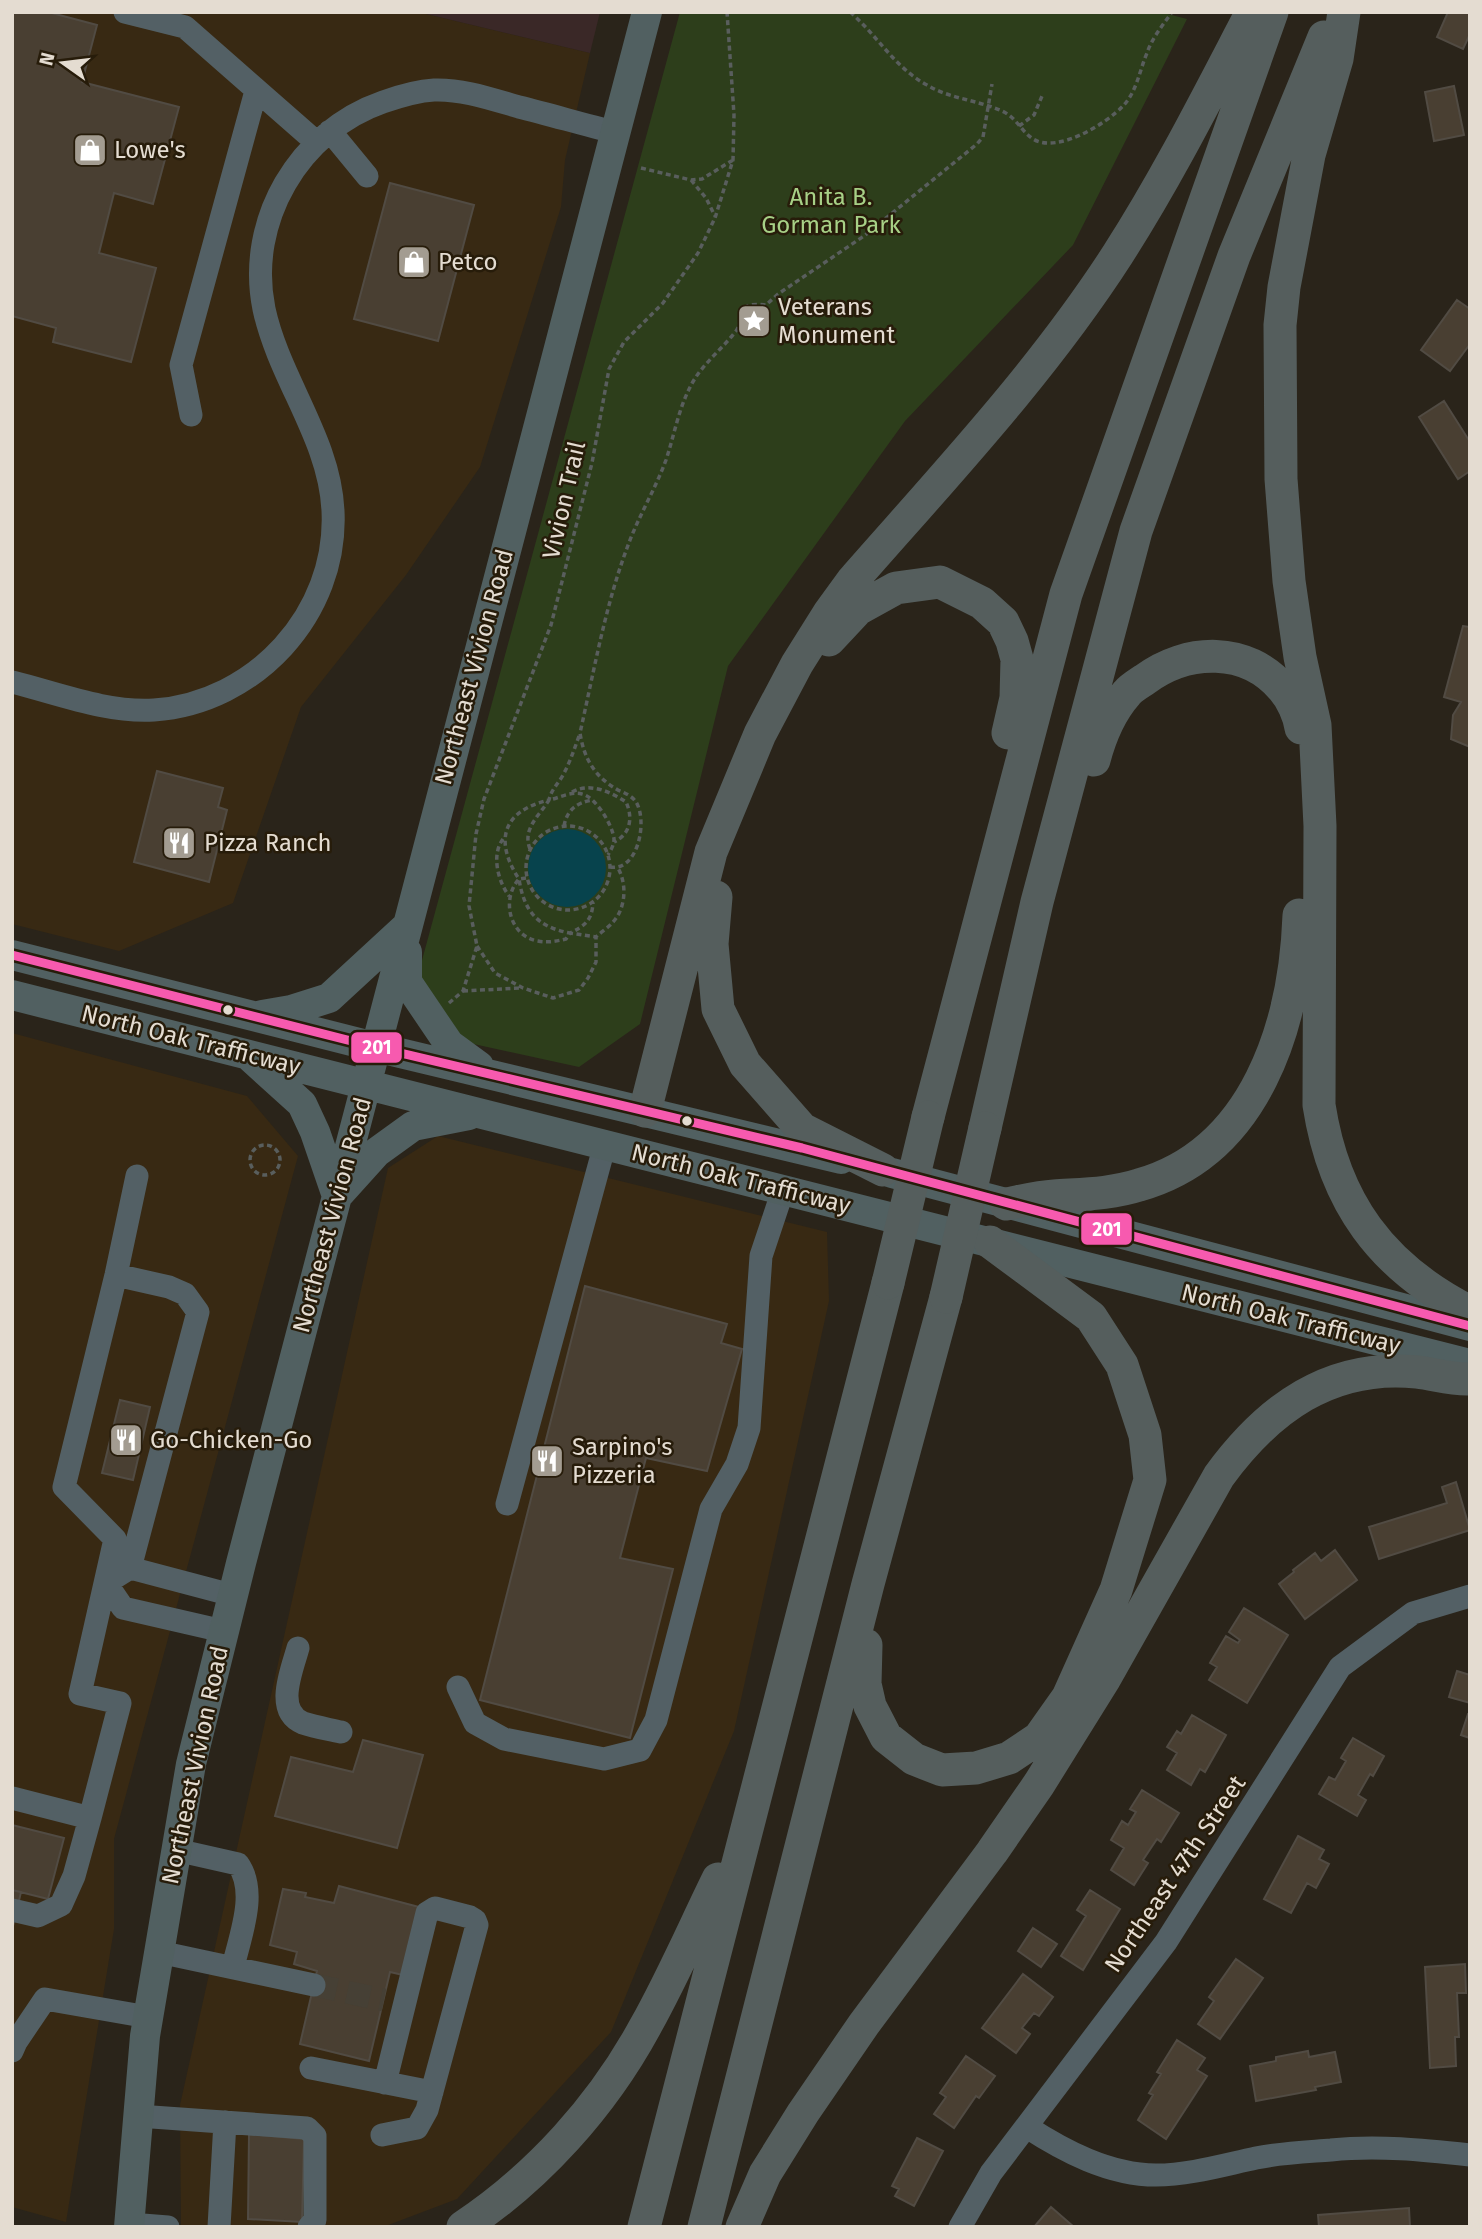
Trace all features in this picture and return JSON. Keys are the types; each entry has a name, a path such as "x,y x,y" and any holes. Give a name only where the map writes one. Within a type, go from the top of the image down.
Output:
{"highway":[{"path":"645,1111 711,852 760,734 797,664 829,612 853,580 1016,394 1096,286 1162,184 1252,12"},
{"path":"644,2227 888,1283 928,1116 1066,594 1272,12"},
{"path":"704,2227 868,1584 946,1297 1037,901 1136,531 1234,256 1335,12"},
{"path":"1344,12 1338,59 1306,167 1284,287 1280,325 1281,479 1288,568 1300,657 1315,725 1319,801 1319,1105 1333,1168 1363,1223 1381,1246 1414,1278 1438,1296 1470,1312"},
{"path":"883,1170 802,1129 745,1064 718,1009 712,944 716,894 739,826 827,642 858,609 896,588 940,582 982,603 1003,622 1012,641 1017,659 1018,680 1000,770 1002,837"},
{"path":"1006,1204 1052,1196 1114,1192 1164,1177 1200,1157 1223,1135 1244,1109 1261,1081 1274,1050 1298,952 1303,828 1301,724 1289,696 1273,677 1235,658 1214,655 1193,657 1166,665 1128,692 1111,717 1097,747 1076,824 1037,901"},
{"path":"868,1584 865,1684 870,1706 886,1737 914,1759 942,1770 975,1768 1009,1758 1040,1738 1069,1697 1116,1590 1150,1480 1145,1435 1122,1365 1091,1317 990,1242"},
{"path":"742,2227 765,2174 803,2113 864,2024 1039,1784 1105,1678 1219,1476 1240,1448 1277,1413 1336,1379 1366,1373 1416,1372 1456,1380 1470,1379"},
{"path":"463,2227 503,2197 548,2157 613,2079 645,2027 748,1820"}],"main road":[{"name":"Northeast Vivion Road","path":"124,2219 148,2017 191,1764 232,1595 614,132 640,13"},
{"path":"255,1017 291,1010 329,998 407,927"},
{"path":"407,927 407,982 449,1044 489,1074"},
{"name":"North Oak Trafficway","path":"12,955 375,1047 803,1148 1470,1326"},
{"name":"North Oak Trafficway","path":"12,995 1470,1364"},
{"path":"246,1054 302,1104 315,1132 337,1196 377,1152 412,1126 480,1113"},
{"path":"366,1084 446,1080 745,1156 803,1148"}],"street":[{"path":"125,12 185,27 256,91 323,136 367,176"},
{"path":"12,682 127,710 181,706 210,698 238,685 262,669 285,646 316,598 332,542 334,512 330,484 321,454 273,340 264,307 261,275 263,244 271,214 285,182 300,159 323,136 343,121 373,105 406,94 434,90 466,93 614,132"},
{"path":"191,415 181,365 256,91"},
{"path":"507,1504 605,1144"},
{"path":"12,1910 38,1916 61,1905 74,1876 120,1703 80,1694 116,1539 64,1487 116,1275 137,1176"},
{"path":"458,1687 475,1723 504,1739 604,1759 640,1750 656,1720 711,1509 737,1464 749,1428 761,1256 783,1190"},
{"path":"106,1583 130,1568 198,1312 185,1294 169,1287 116,1275"},
{"path":"130,1568 232,1595"},
{"path":"106,1583 123,1608 223,1631"},
{"name":"Northeast 47th Street","path":"960,2227 987,2180 1166,1942 1340,1667 1413,1613 1470,1596"},
{"path":"298,1648 286,1691 289,1711 300,1722 341,1732"},
{"path":"12,1797 90,1818"},
{"path":"176,1850 237,1864 246,1875 247,1900 233,1968"},
{"path":"382,2135 417,2128 427,2110 477,1925 475,1920 435,1908 427,1913 394,2003 385,2083"},
{"path":"159,1952 314,1984"},
{"path":"12,2051 45,1999 148,2017"},
{"path":"311,2068 432,2092"},
{"path":"138,2116 307,2128 315,2136 315,2220 309,2227"},
{"path":"219,2227 225,2122"},
{"path":"1027,2127 1061,2149 1125,2171 1153,2175 1181,2174 1260,2157 1334,2149 1383,2148 1470,2155"},
{"path":"124,2219 168,2227"}],"path":[{"name":"Vivion Trail","path":"463,991 477,946 468,906 484,799 551,625 592,463 610,369 624,342 670,293 698,253 715,218 733,160 734,115 727,12"},
{"path":"850,12 911,75 948,95 1005,112 1017,120 1019,126 1035,140 1051,144 1079,135 1123,106 1136,87 1146,54 1172,12"},
{"path":"530,849 527,836 536,816 549,800 551,792 569,764 580,733 617,576 635,526 658,479 687,393 696,377 739,328 739,316 745,308 756,304 766,305 814,268 864,236 977,145 983,137 992,84"},
{"path":"1019,126 1034,115 1042,96"},
{"path":"641,168 691,180 702,179 733,160"},
{"path":"691,180 706,198 715,218"},
{"path":"580,733 582,750 599,778 631,797 638,805 640,832 636,849 626,863 618,868 610,867"},
{"path":"569,794 580,788 589,788 616,795 626,802 631,811 631,822 622,838 614,842"},
{"path":"596,937 561,931 536,920 522,896 519,879 506,858 505,838 509,826 525,808 578,793 587,795 592,800 612,828 614,842 608,855"},
{"path":"564,825 569,811 582,802 592,800"},
{"path":"564,825 576,826 596,836 608,855 610,867 606,887 593,902 571,910 559,910 538,898 526,878 525,868 530,849 544,833 564,825"},
{"path":"505,838 500,844 497,864 502,887 509,895"},
{"path":"477,946 495,973 523,988 553,998 579,990 596,962 596,937 614,921 621,907 624,891 622,875 618,868"},
{"path":"526,878 519,879 513,886 509,895 509,912 522,934 535,941 566,939 570,933 589,922 593,902"},
{"path":"444,1007 463,991 523,988"},
{"path":"265,1146 274,1149 279,1162 275,1170 267,1175 254,1171 250,1162 256,1149 265,1146"}],"shaded area":[{"path":"12,12 418,12 590,53 565,160 561,207 480,467 406,575 301,707 233,903 119,951 12,924"},
{"path":"418,12 600,12 590,53"},
{"path":"12,1033 247,1096 298,1156 114,1839 114,1929 66,2222 12,2207"},
{"path":"438,1136 827,1232 829,1301 734,1731 611,2032 457,2199 383,2227 181,2227 180,2105 388,1168"}],"green space":[{"name":"Anita B. Gorman Park","path":"680,12 1160,12 1187,19 1073,245 905,421 728,666 640,1024 579,1067 460,1041 415,986"}],"water":[{"path":"567,829 582,832 594,841 603,853 606,868 603,883 594,895 582,904 567,907 552,904 540,895 531,883 528,868 531,853 540,841 552,832"}],"building":[{"name":"Lowe's","path":"12,12 48,12 97,25 82,82 179,107 153,204 114,193 99,253 156,268 131,362 53,342 56,328 12,316"},
{"path":"1448,12 1470,12 1470,34 1463,49 1437,37"},
{"path":"1454,86 1464,135 1434,141 1425,92"},
{"name":"Petco","path":"390,183 474,205 438,341 354,319"},
{"path":"1457,300 1470,309 1470,344 1450,371 1421,350"},
{"path":"1444,401 1470,442 1470,471 1458,479 1419,417"},
{"path":"1463,626 1470,627 1470,747 1451,739 1453,715 1461,702 1444,697"},
{"name":"Pizza Ranch","path":"157,771 223,788 218,807 227,810 209,882 134,862"},
{"path":"585,1286 727,1324 721,1343 742,1349 707,1471 646,1458 620,1558 673,1569 630,1738 480,1700"},
{"name":"Go-Chicken-Go","path":"120,1400 150,1407 133,1480 102,1473"},
{"path":"1456,1482 1470,1530 1379,1559 1369,1527 1447,1503 1442,1487"},
{"path":"1335,1550 1357,1580 1305,1619 1279,1584 1315,1553 1321,1561"},
{"path":"1244,1608 1288,1635 1247,1703 1209,1680 1217,1667 1210,1663 1226,1636 1238,1643 1240,1640 1229,1632"},
{"path":"1457,1671 1470,1675 1470,1703 1449,1697"},
{"path":"1470,1714 1470,1738 1461,1735"},
{"path":"1192,1715 1226,1735 1205,1772 1200,1769 1191,1785 1167,1770 1177,1753 1167,1747 1177,1731 1181,1734"},
{"path":"1353,1738 1384,1756 1358,1795 1366,1800 1357,1816 1319,1794 1329,1777 1335,1780 1346,1761 1341,1758"},
{"path":"363,1740 423,1755 397,1848 275,1816 291,1757 353,1772"},
{"path":"1142,1790 1179,1813 1161,1842 1157,1839 1143,1860 1148,1863 1134,1885 1111,1870 1124,1848 1111,1840 1122,1821 1128,1825 1136,1812 1130,1809"},
{"path":"12,1825 64,1838 48,1899 12,1890"},
{"path":"1298,1836 1324,1850 1319,1859 1329,1864 1316,1888 1307,1883 1291,1913 1264,1899"},
{"path":"339,1886 419,1907 403,1975 390,1972 369,2061 300,2044 317,1971 294,1964 297,1952 270,1945 283,1889 306,1893 305,1897 334,1903"},
{"path":"12,1890 21,1892 13,1926 12,1926"},
{"path":"1090,1890 1120,1909 1083,1970 1061,1956 1086,1916 1077,1910"},
{"path":"1033,1928 1057,1944 1041,1967 1018,1951"},
{"path":"1236,1959 1263,1978 1220,2039 1198,2024 1214,2001 1209,1997"},
{"path":"1465,1964 1466,1993 1457,1993 1459,2037 1455,2037 1456,2066 1430,2068 1425,1967"},
{"path":"1023,1974 1053,1997 1039,2016 1034,2013 1022,2028 1030,2034 1016,2053 982,2028"},
{"path":"1177,2040 1205,2058 1197,2070 1207,2076 1166,2139 1138,2120 1153,2095 1149,2093 1161,2074 1157,2072"},
{"path":"1308,2051 1309,2057 1335,2052 1341,2082 1315,2087 1316,2090 1256,2101 1250,2066 1276,2061 1276,2057"},
{"path":"966,2056 995,2076 979,2098 976,2096 954,2128 934,2114 946,2097 940,2093"},
{"path":"249,2134 304,2139 302,2222 248,2219"},
{"path":"917,2138 943,2151 914,2206 895,2196 899,2189 892,2186"},
{"path":"1051,2207 1074,2227 1034,2227"},
{"path":"1409,2208 1410,2227 1319,2227 1318,2215"}],"tunnel":[{"path":"314,1985 384,2000"}],"transit line":[{"name":"201","path":"12,955 375,1047 802,1148 1470,1326"}],"place":[{"name":"Lowe's","path":"90,150"},
{"name":"Petco","path":"414,262"},
{"name":"Veterans Monument","path":"754,321"},
{"name":"Pizza Ranch","path":"179,843"},
{"name":"Go-Chicken-Go","path":"126,1440"},
{"name":"Sarpino's Pizzeria","path":"547,1461"}]}
